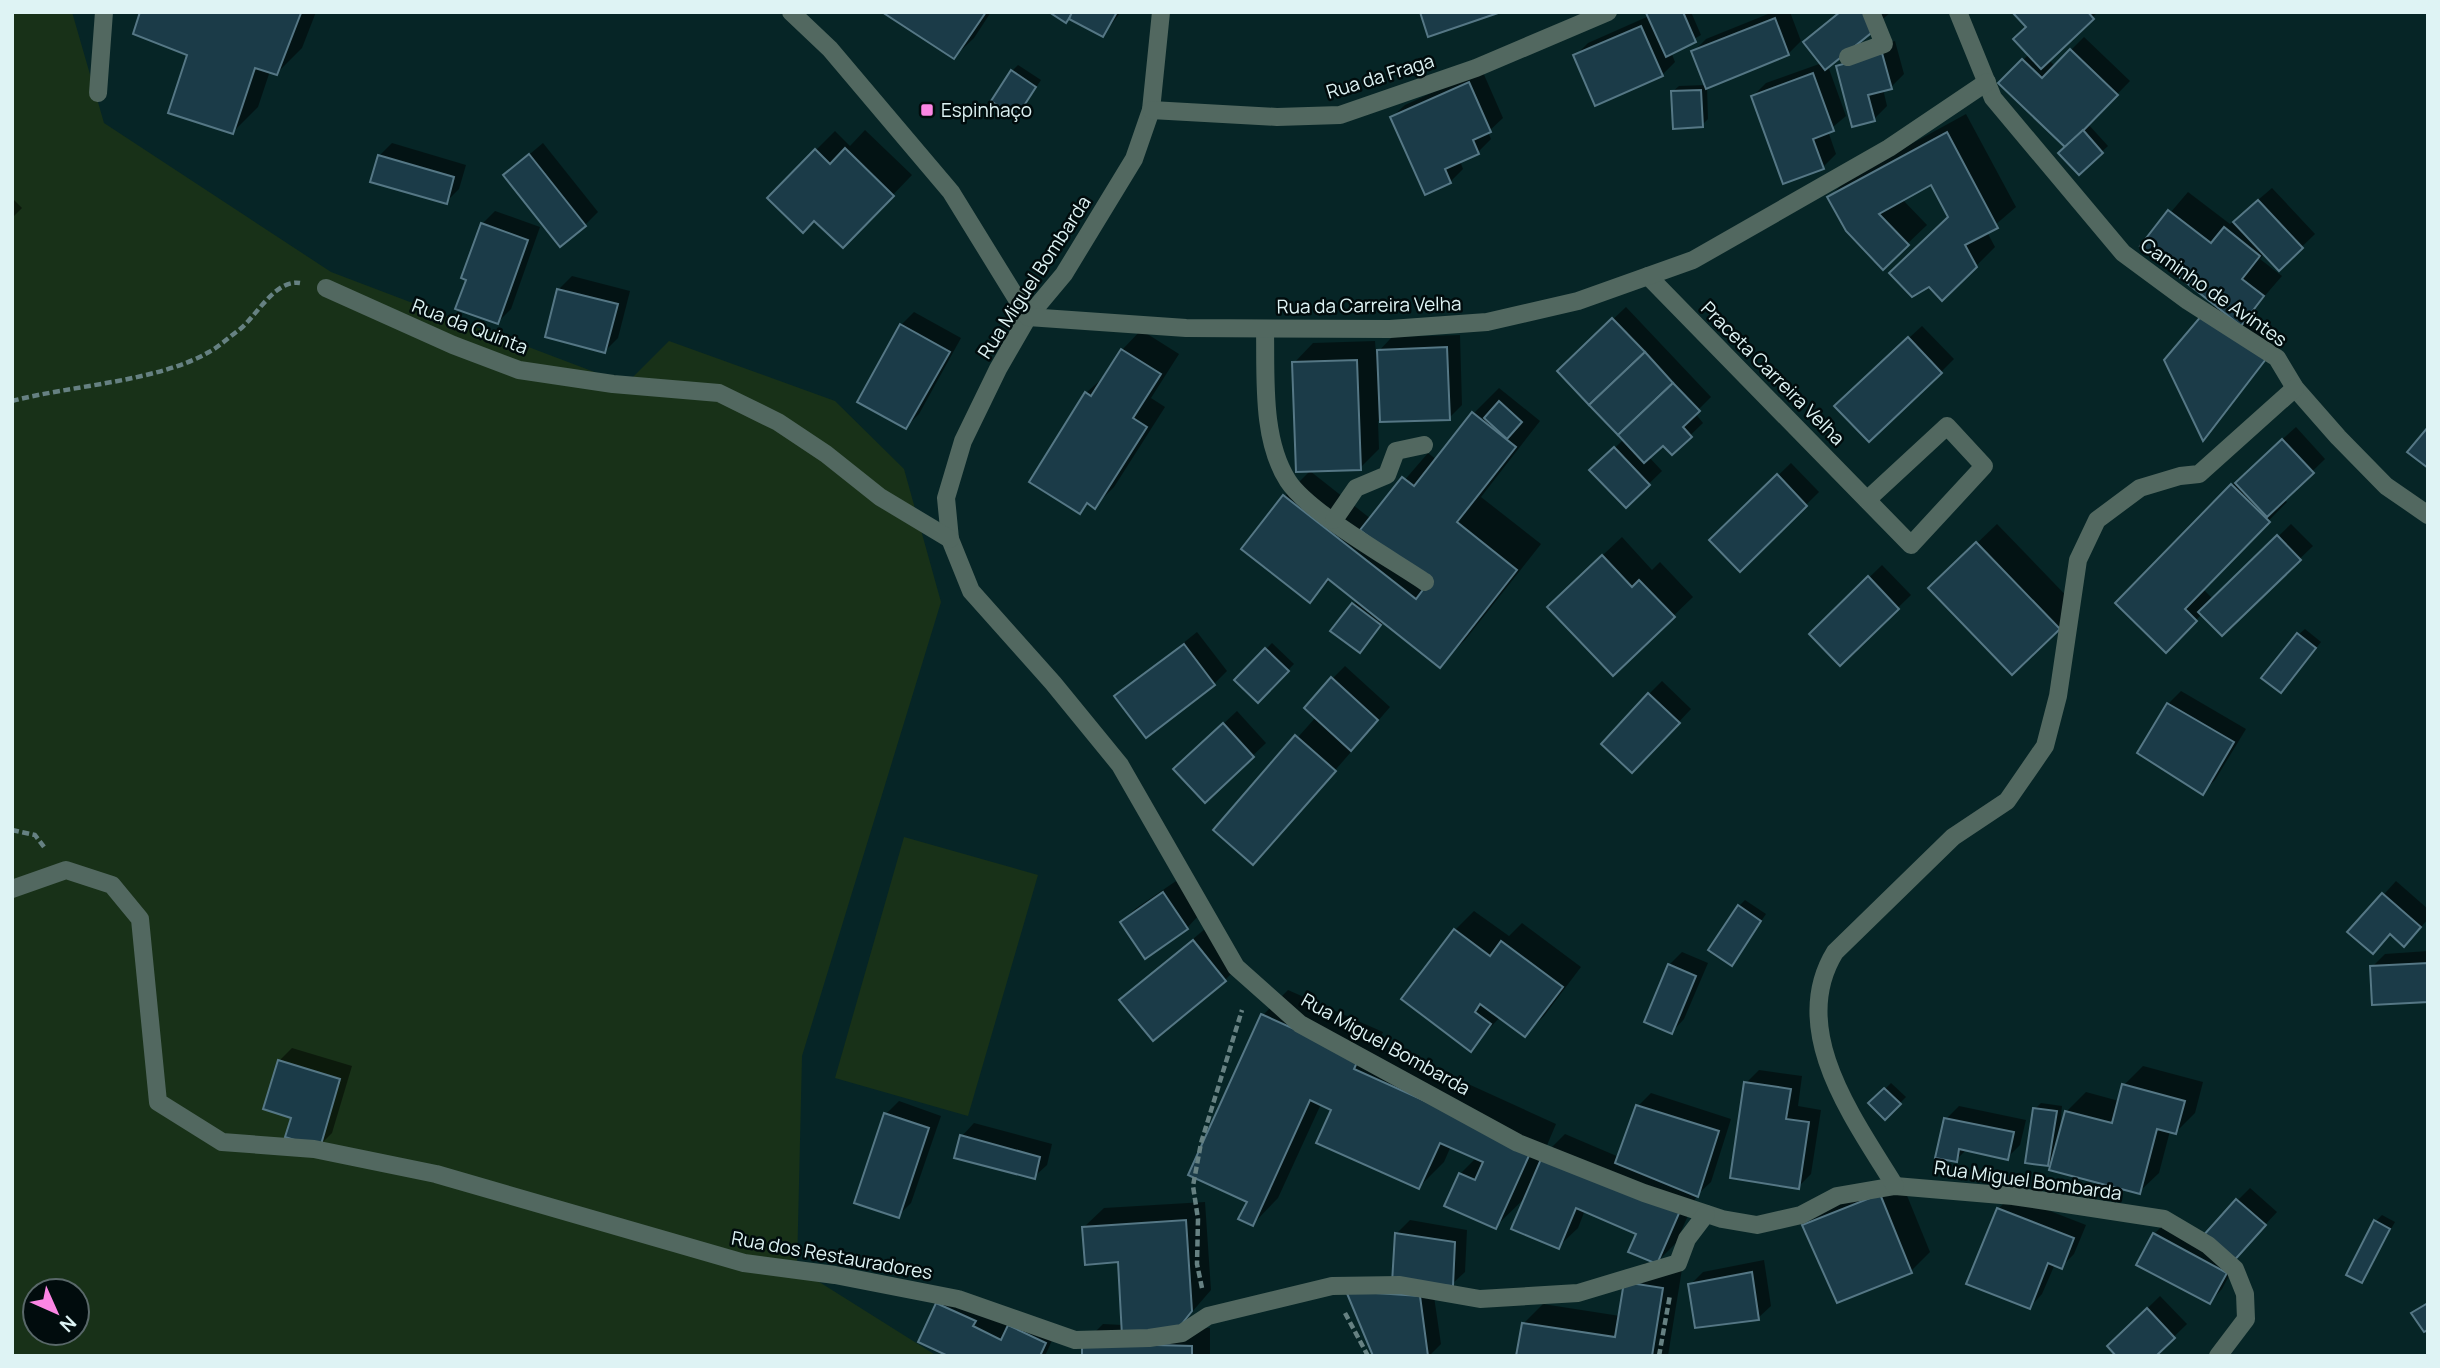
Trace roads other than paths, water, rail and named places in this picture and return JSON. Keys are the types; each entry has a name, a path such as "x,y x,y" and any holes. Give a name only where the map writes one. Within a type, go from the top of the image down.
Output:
{"street":[{"path":"99,93 104,12"},
{"path":"791,12 830,49 951,191 1028,317"},
{"name":"Rua Miguel Bombarda","path":"1161,12 1151,110 1134,159 1063,274 1028,317 998,369 963,441 946,498 950,540 971,591 1054,684 1120,765 1236,967 1300,1024 1518,1143 1706,1214 1757,1225 1801,1214 1838,1196 1895,1186 2013,1196 2164,1219 2208,1245 2235,1269 2245,1294 2246,1319 2218,1356"},
{"name":"Rua da Fraga","path":"1151,110 1277,117 1340,115 1476,68 1608,12"},
{"path":"1849,57 1884,44 1871,12"},
{"name":"Caminho de Avintes","path":"1958,12 1987,82 2002,109 2123,253 2188,301 2277,358 2295,388 2386,486 2428,514"},
{"name":"Rua da Carreira Velha","path":"1028,317 1186,328 1390,329 1487,323 1578,301 1693,260 1889,148 1987,82"},
{"name":"Praceta Carreira Velha","path":"1648,276 1911,545 1984,466 1947,426 1868,499"},
{"name":"Rua da Quinta","path":"326,288 453,345 519,370 613,384 719,393 778,422 826,454 880,497 950,540"},
{"path":"1265,329 1267,394 1278,460 1288,481 1306,502 1425,582"},
{"path":"1895,1186 1827,1069 1817,1002 1822,973 1835,952 1953,836 2007,801 2045,746 2058,696 2078,560 2097,520 2140,488 2180,476 2199,474 2295,388"},
{"path":"1334,520 1356,488 1387,475 1396,451 1424,445"},
{"name":"Rua dos Restauradores","path":"12,890 66,870 112,885 140,919 158,1101 222,1142 314,1149 436,1174 744,1263 835,1275 958,1299 1075,1340 1149,1338 1182,1333 1208,1316 1332,1286 1400,1285 1480,1299 1578,1293 1678,1263 1687,1239 1706,1214"}],"place":[{"name":"Espinhaço","path":"927,110"}]}
